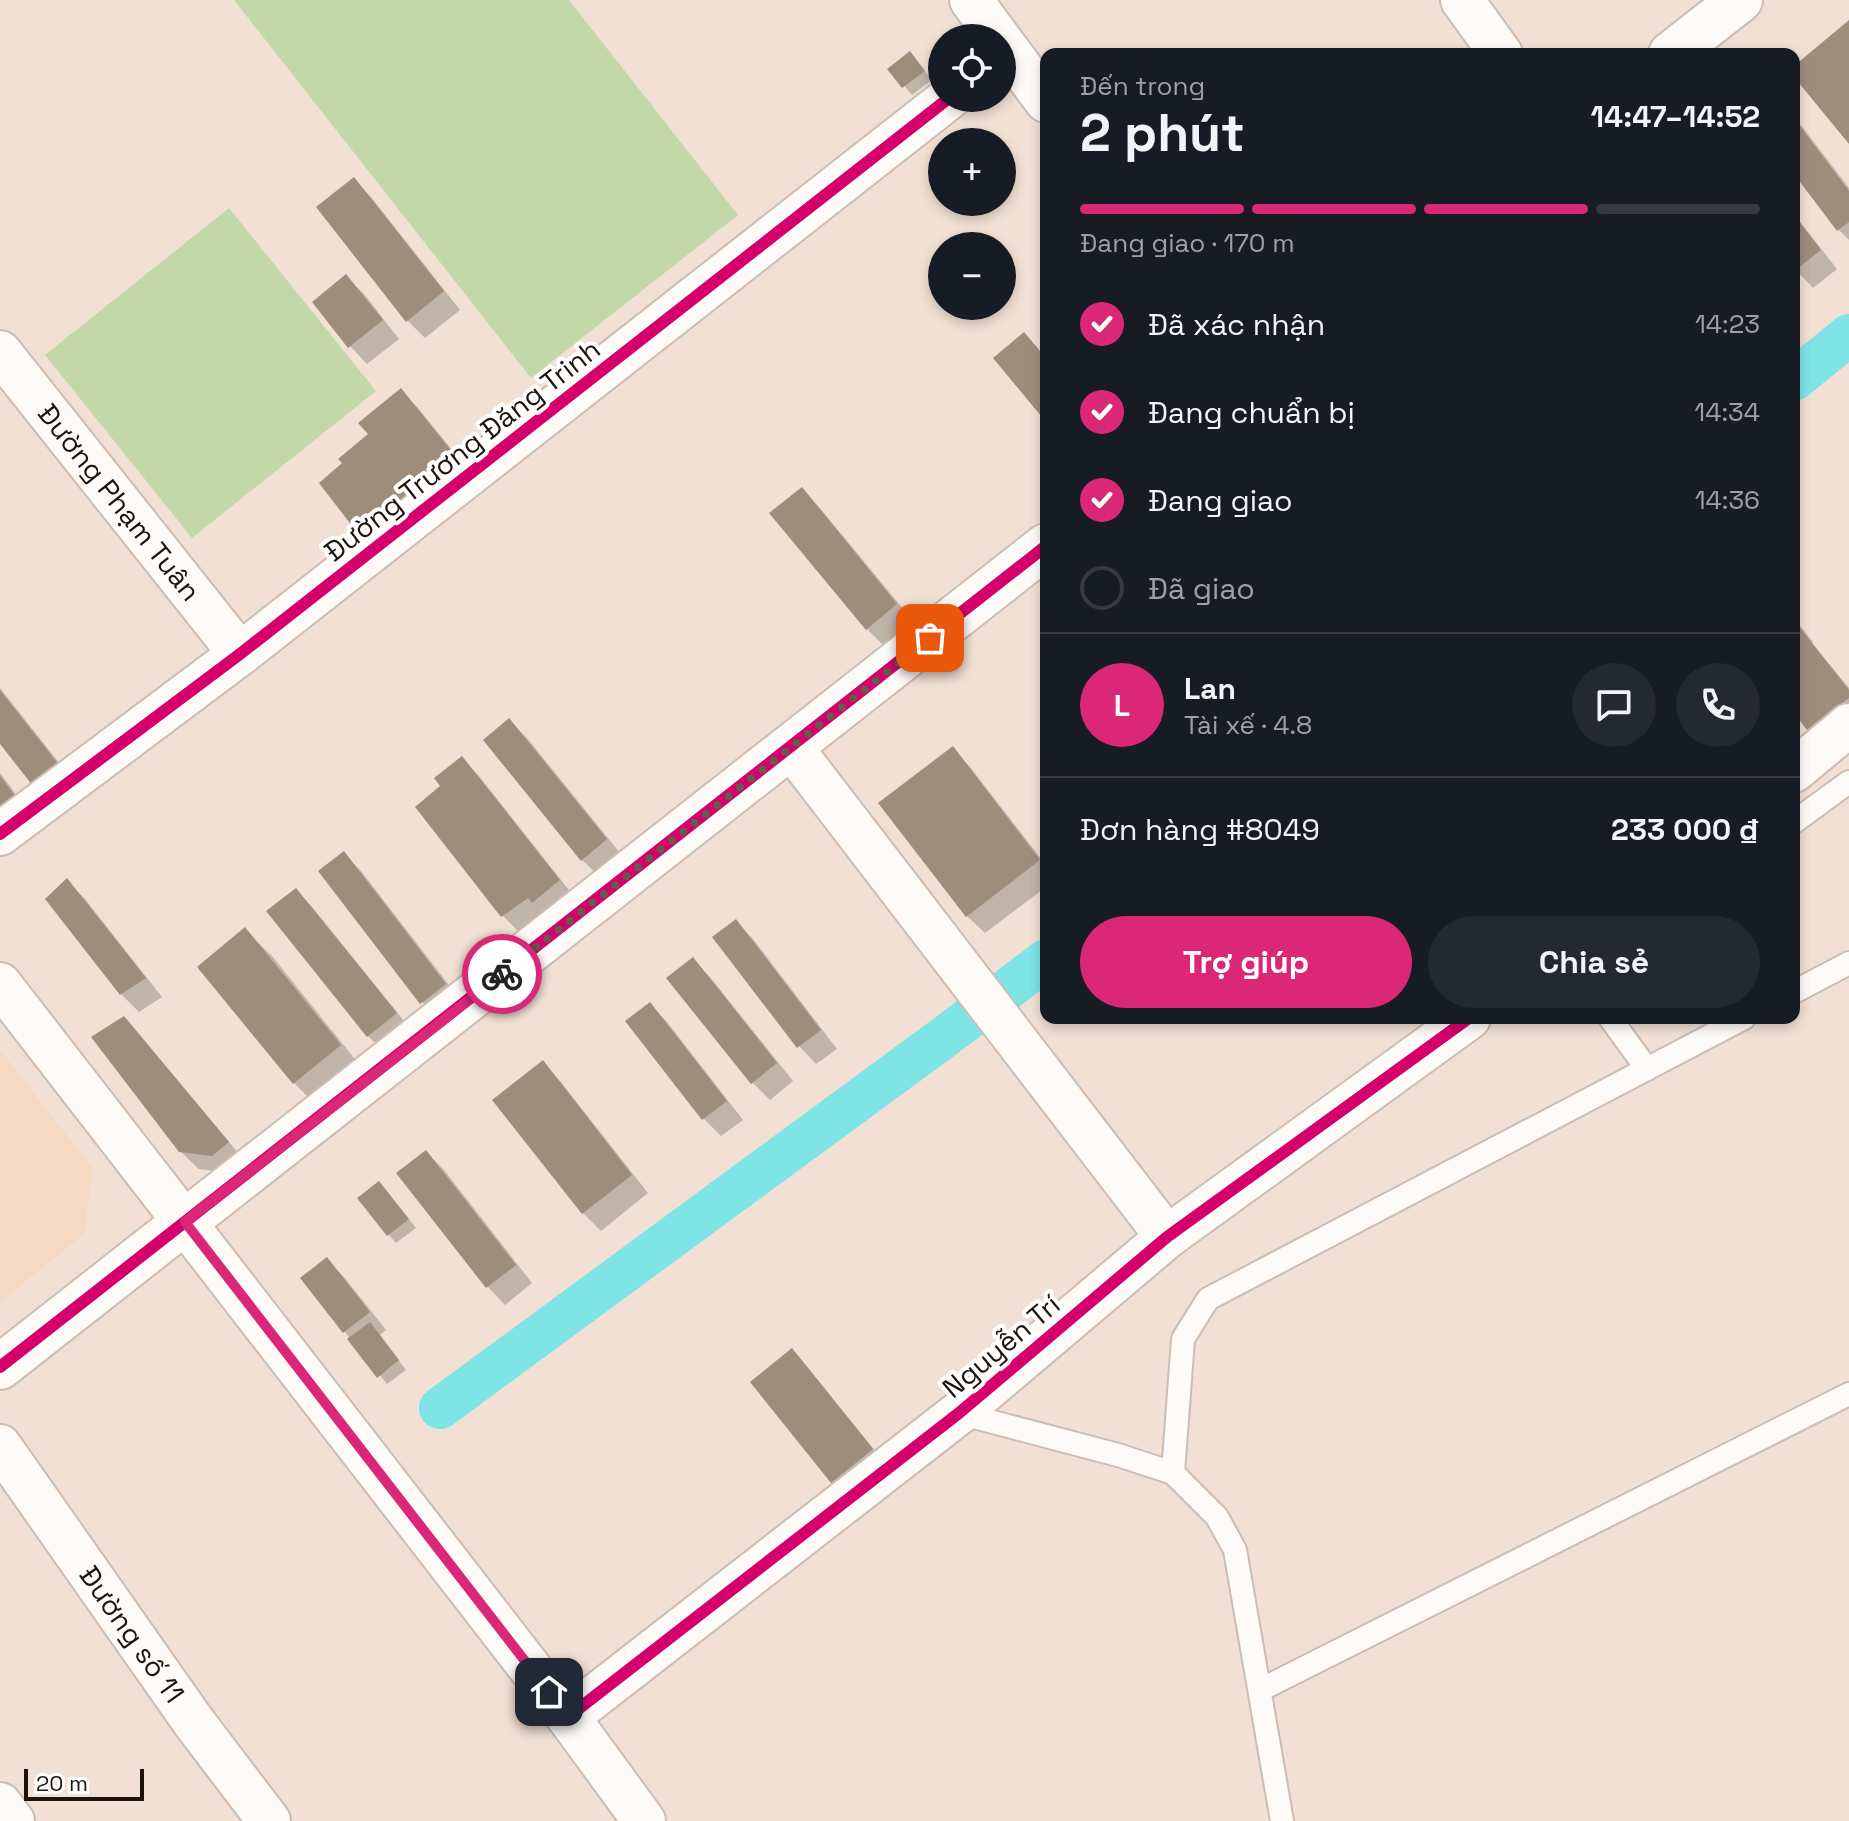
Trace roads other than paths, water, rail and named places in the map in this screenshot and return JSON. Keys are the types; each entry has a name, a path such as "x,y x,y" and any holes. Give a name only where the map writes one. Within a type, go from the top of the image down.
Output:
{"street":[{"path":"971,0 987,24"},
{"path":"1462,0 1497,48"},
{"path":"1679,48 1740,0"},
{"path":"1016,63 1040,93"},
{"name":"Đường Trương Đăng Trinh","path":"0,834 240,654 931,112"},
{"name":"Đường Phạm Tuân","path":"0,352 240,654"},
{"path":"0,1367 1040,551"},
{"path":"1800,766 1849,725"},
{"path":"791,747 1167,1237"},
{"path":"0,984 568,1717 644,1821"},
{"name":"Nguyễn Trí","path":"568,1717 959,1413 1167,1237 1461,1024"},
{"name":"Đường số 11","path":"0,1446 193,1721 269,1821"},
{"path":"0,1804 13,1821"}],"lane":[{"path":"1800,818 1849,782"},
{"path":"1800,989 1849,963"},
{"path":"1614,1024 1647,1069"},
{"path":"1173,1473 1183,1339 1208,1299 1733,1024"},
{"path":"1260,1690 1849,1394"},
{"path":"959,1413 1118,1455 1173,1473 1217,1517 1235,1550 1282,1821"}],"waterway":[{"path":"1800,375 1849,335"},
{"path":"440,1408 1040,965"}]}
